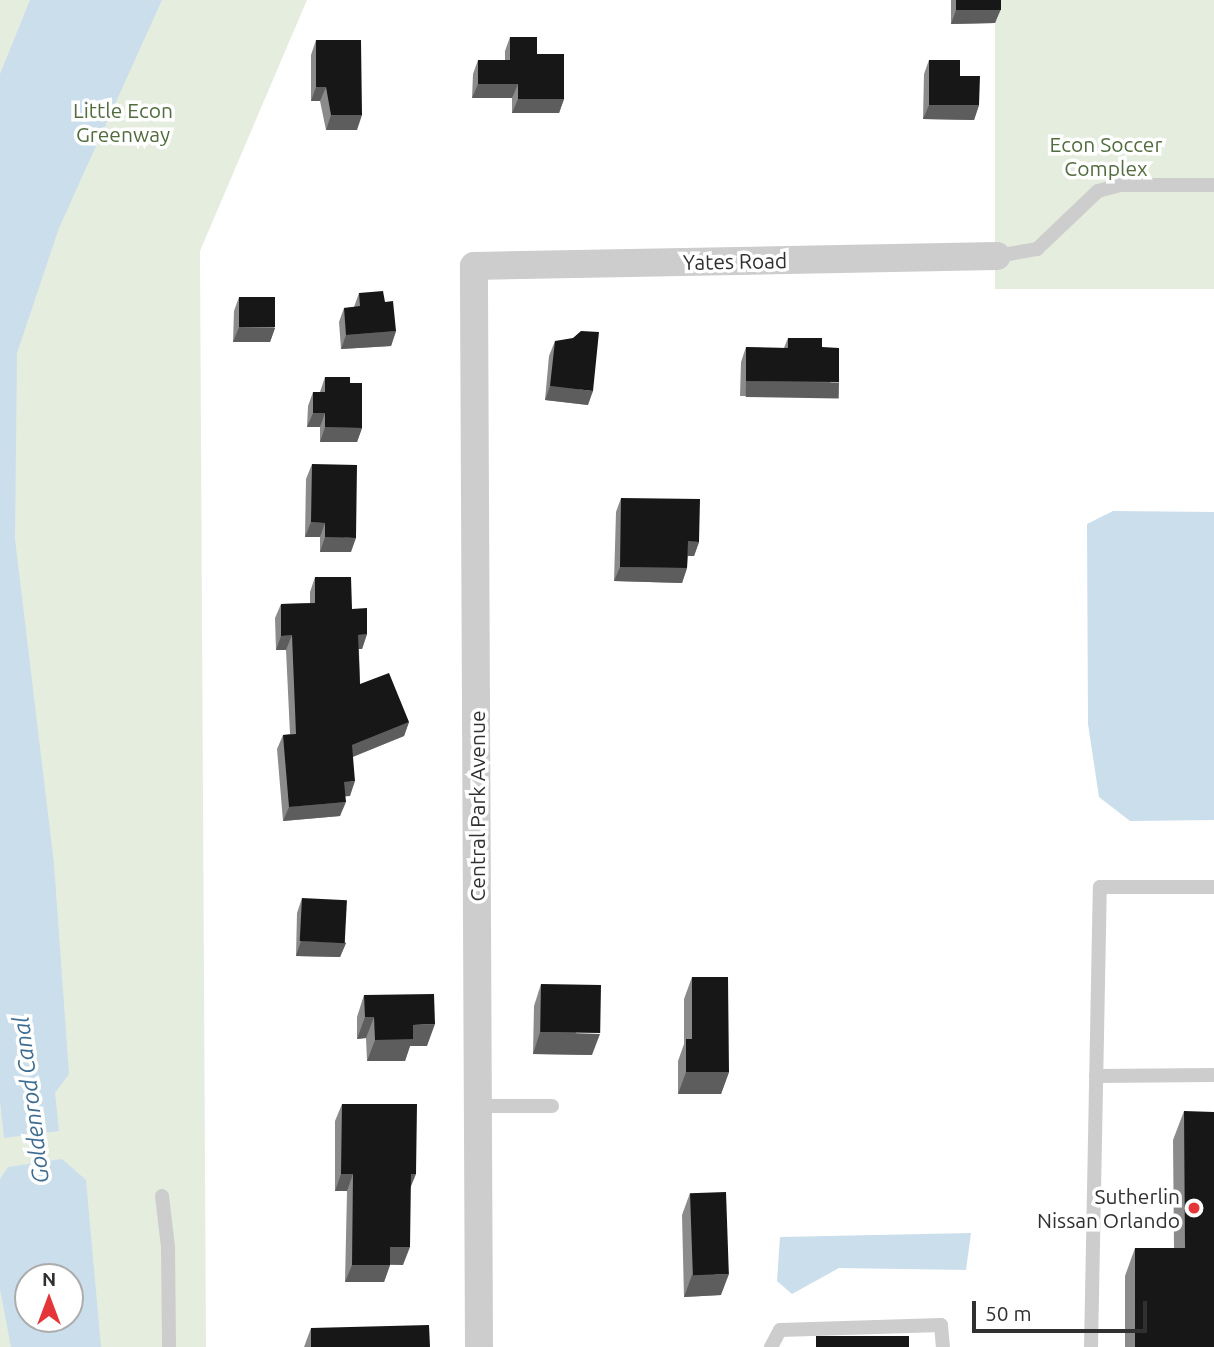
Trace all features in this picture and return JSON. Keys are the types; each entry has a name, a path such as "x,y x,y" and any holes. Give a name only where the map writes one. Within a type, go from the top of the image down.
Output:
{"street":[{"name":"Yates Road","path":"474,266 997,256"},
{"name":"Central Park Avenue","path":"474,266 479,1347"}],"lane":[{"path":"997,256 1037,249 1098,191 1120,185 1214,185"},
{"path":"1091,1347 1100,887 1214,887"},
{"path":"1096,1076 1214,1075"},
{"path":"478,1106 552,1106"},
{"path":"162,1196 168,1247 169,1347"},
{"path":"771,1347 780,1330 942,1325 943,1347"}],"green space":[{"name":"Little Econ Greenway","path":"0,0 307,0 200,251 206,1347 0,1347"},
{"name":"Econ Soccer Complex","path":"995,0 1214,0 1214,289 995,289"}],"water":[{"path":"30,0 162,0 59,228 17,353 15,539 54,864 69,1074 55,1093 59,1131 4,1138 0,1100 0,74"},
{"path":"1113,511 1214,512 1214,820 1130,821 1099,797 1088,724 1087,524"},
{"path":"62,1159 86,1180 101,1347 11,1347 0,1289 0,1179 8,1167"},
{"path":"971,1233 966,1270 839,1268 792,1294 777,1281 780,1237"}],"building":[{"path":"956,0 1001,0 1001,10 956,10"},
{"path":"510,37 537,37 537,54 564,54 564,99 518,99 518,84 478,84 478,60 510,60"},
{"path":"316,40 361,40 362,115 331,115 326,87 316,87"},
{"path":"929,60 960,60 960,76 980,76 979,105 929,105"},
{"path":"383,291 385,302 393,301 396,331 346,335 344,308 360,306 359,293"},
{"path":"239,297 275,297 275,327 239,327"},
{"path":"581,331 599,332 593,391 550,386 555,341 573,338"},
{"path":"788,338 822,338 822,347 839,348 839,382 746,381 746,347 788,348"},
{"path":"325,377 350,377 350,383 362,383 362,428 325,427 325,413 313,413 313,392 325,392"},
{"path":"312,464 357,465 356,538 325,537 325,523 311,522"},
{"path":"621,498 700,499 699,542 688,541 687,568 620,567"},
{"path":"315,577 351,577 352,609 367,608 367,634 358,635 360,684 389,673 409,722 352,745 355,781 344,782 346,802 289,807 283,735 296,734 292,635 281,636 281,604 315,603"},
{"path":"302,898 347,900 345,943 300,941"},
{"path":"692,977 728,977 729,1072 686,1072 686,1039 692,1039"},
{"path":"541,984 601,985 600,1033 540,1032"},
{"path":"434,994 435,1024 413,1025 413,1039 375,1040 374,1017 365,1017 364,995"},
{"path":"342,1104 417,1104 416,1174 411,1174 410,1247 390,1247 390,1265 352,1265 353,1174 341,1174"},
{"name":"Sutherlin Nissan Orlando","path":"1184,1111 1214,1112 1214,1347 1135,1347 1135,1248 1185,1248"},
{"path":"726,1192 729,1274 693,1275 690,1193"},
{"path":"429,1325 430,1347 311,1347 311,1328"},
{"path":"816,1336 909,1336 909,1347 816,1347"}],"waterway":[{"name":"Goldenrod Canal","path":"34,1125 40,1172"}],"place":[{"name":"Sutherlin Nissan Orlando","path":"1194,1208"}]}
